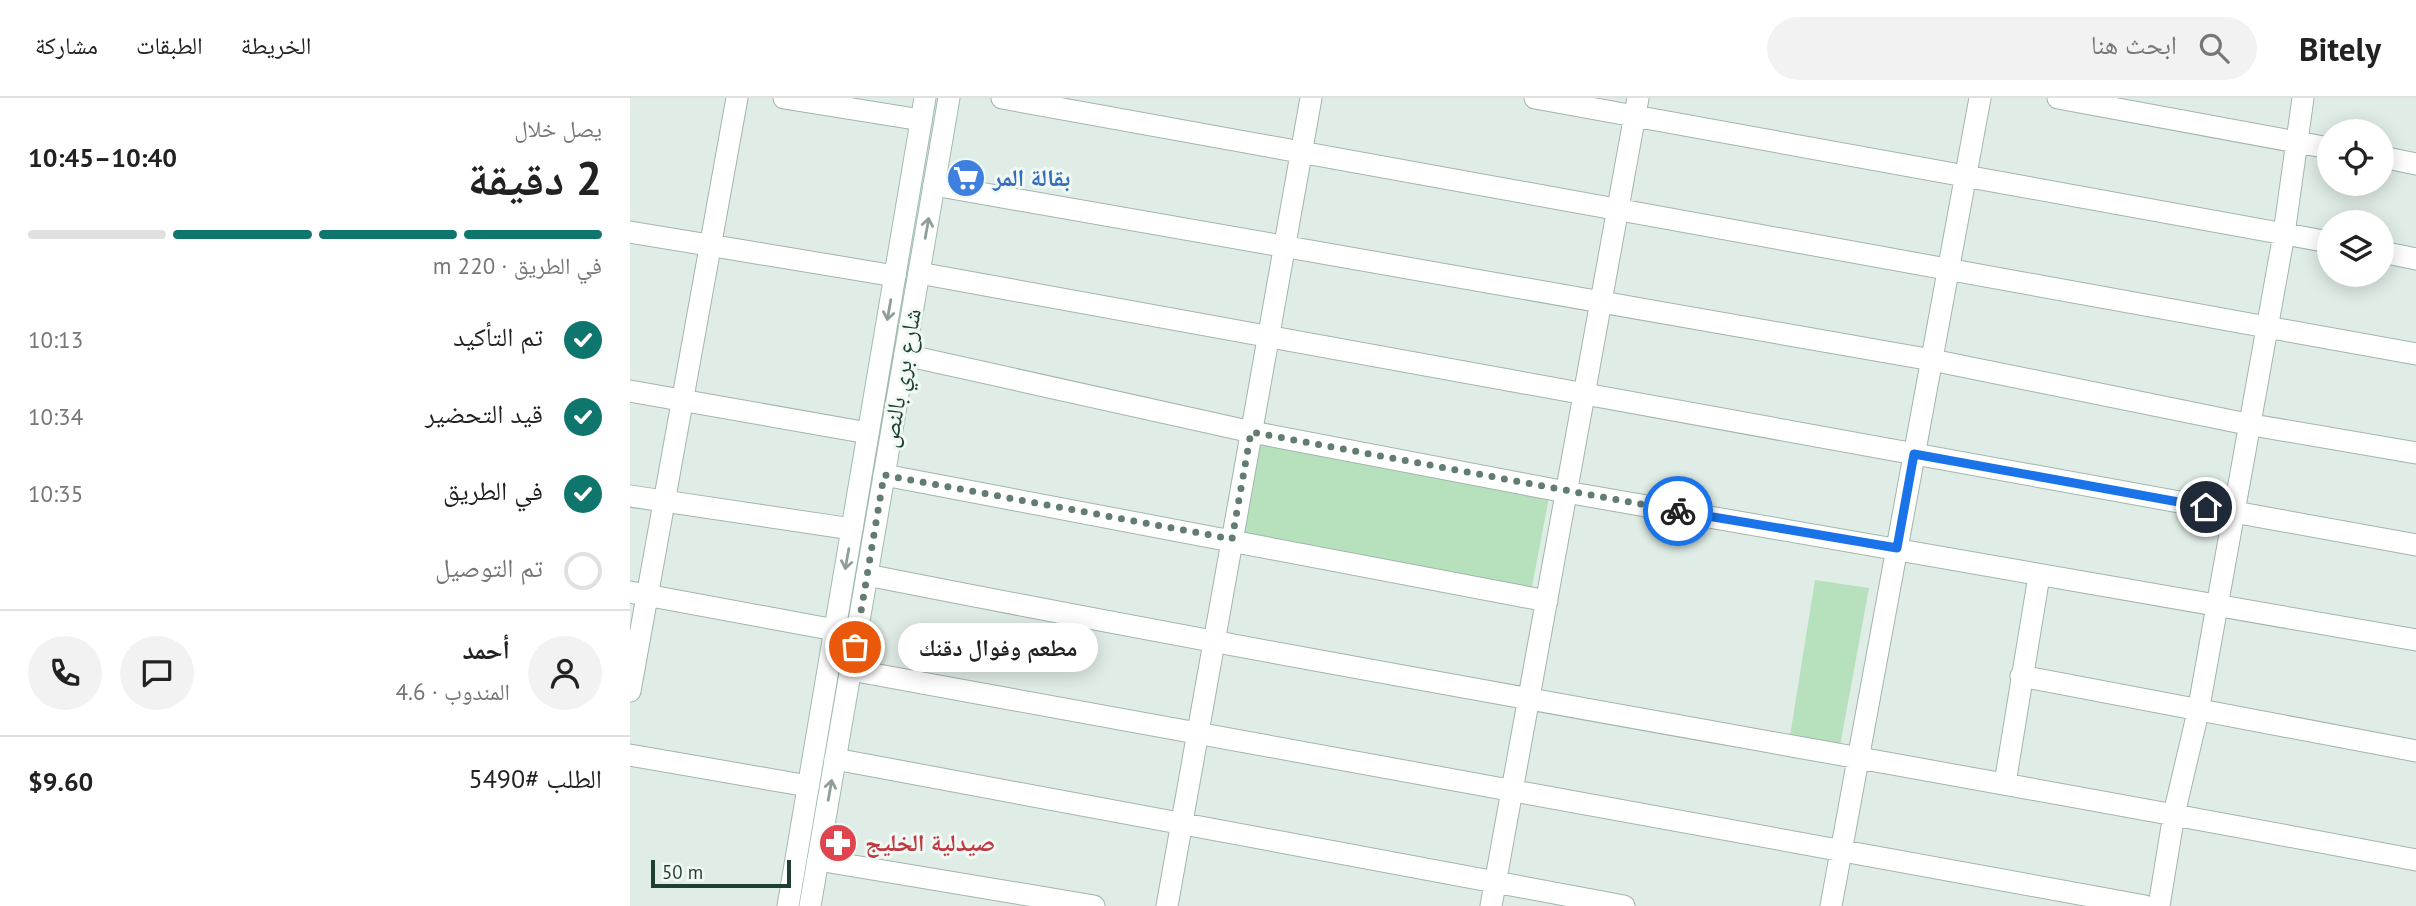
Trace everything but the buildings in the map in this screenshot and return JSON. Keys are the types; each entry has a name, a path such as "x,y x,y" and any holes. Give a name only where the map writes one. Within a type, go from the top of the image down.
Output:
{"street":[{"path":"630,691 638,594 663,502 737,98"},
{"path":"784,98 921,120"},
{"name":"شارع بري بالنص","path":"788,906 925,98"},
{"name":"شارع بري بالنص","path":"810,906 949,98"},
{"path":"1002,98 2416,354"},
{"path":"1167,906 1311,98"},
{"path":"1535,98 1636,107 1965,178 2317,240"},
{"path":"1831,906 1980,98"},
{"path":"2059,98 2317,146"},
{"path":"2159,906 2174,814 2198,712 2247,424 2284,234 2303,98"},
{"path":"1492,906 1636,107"},
{"path":"2394,160 2416,164"},
{"path":"934,185 1284,249 1601,301 1932,360 2247,424 2416,453"},
{"path":"630,232 895,276"},
{"path":"2394,254 2416,259"},
{"path":"919,273 2416,545"},
{"path":"905,355 1251,432 1566,492 2416,640"},
{"path":"630,391 868,433"},
{"path":"884,475 1547,601"},
{"path":"630,496 852,529"},
{"path":"867,575 1529,701 2005,783 2416,860"},
{"path":"2005,783 2039,576"},
{"path":"638,594 835,630"},
{"path":"851,670 1024,704 1198,732 2145,906"},
{"path":"2021,676 2198,712 2416,751"},
{"path":"630,755 808,786"},
{"path":"835,760 1625,906"},
{"path":"818,860 1094,906"}],"green space":[{"path":"1258,443 1549,497 1531,592 1240,537"},
{"path":"1815,580 1869,588 1840,746 1790,736"}],"way so far":[{"path":"855,647 884,475 1232,539 1251,432 1678,511"}],"place":[{"name":"بقالة المر","path":"966,178"},
{"name":"مطعم وفوال دقنك","path":"855,647"},
{"name":"صيدلية الخليج","path":"838,843"}],"route":[{"path":"1678,511 1897,548 1914,454 2206,507"}]}
